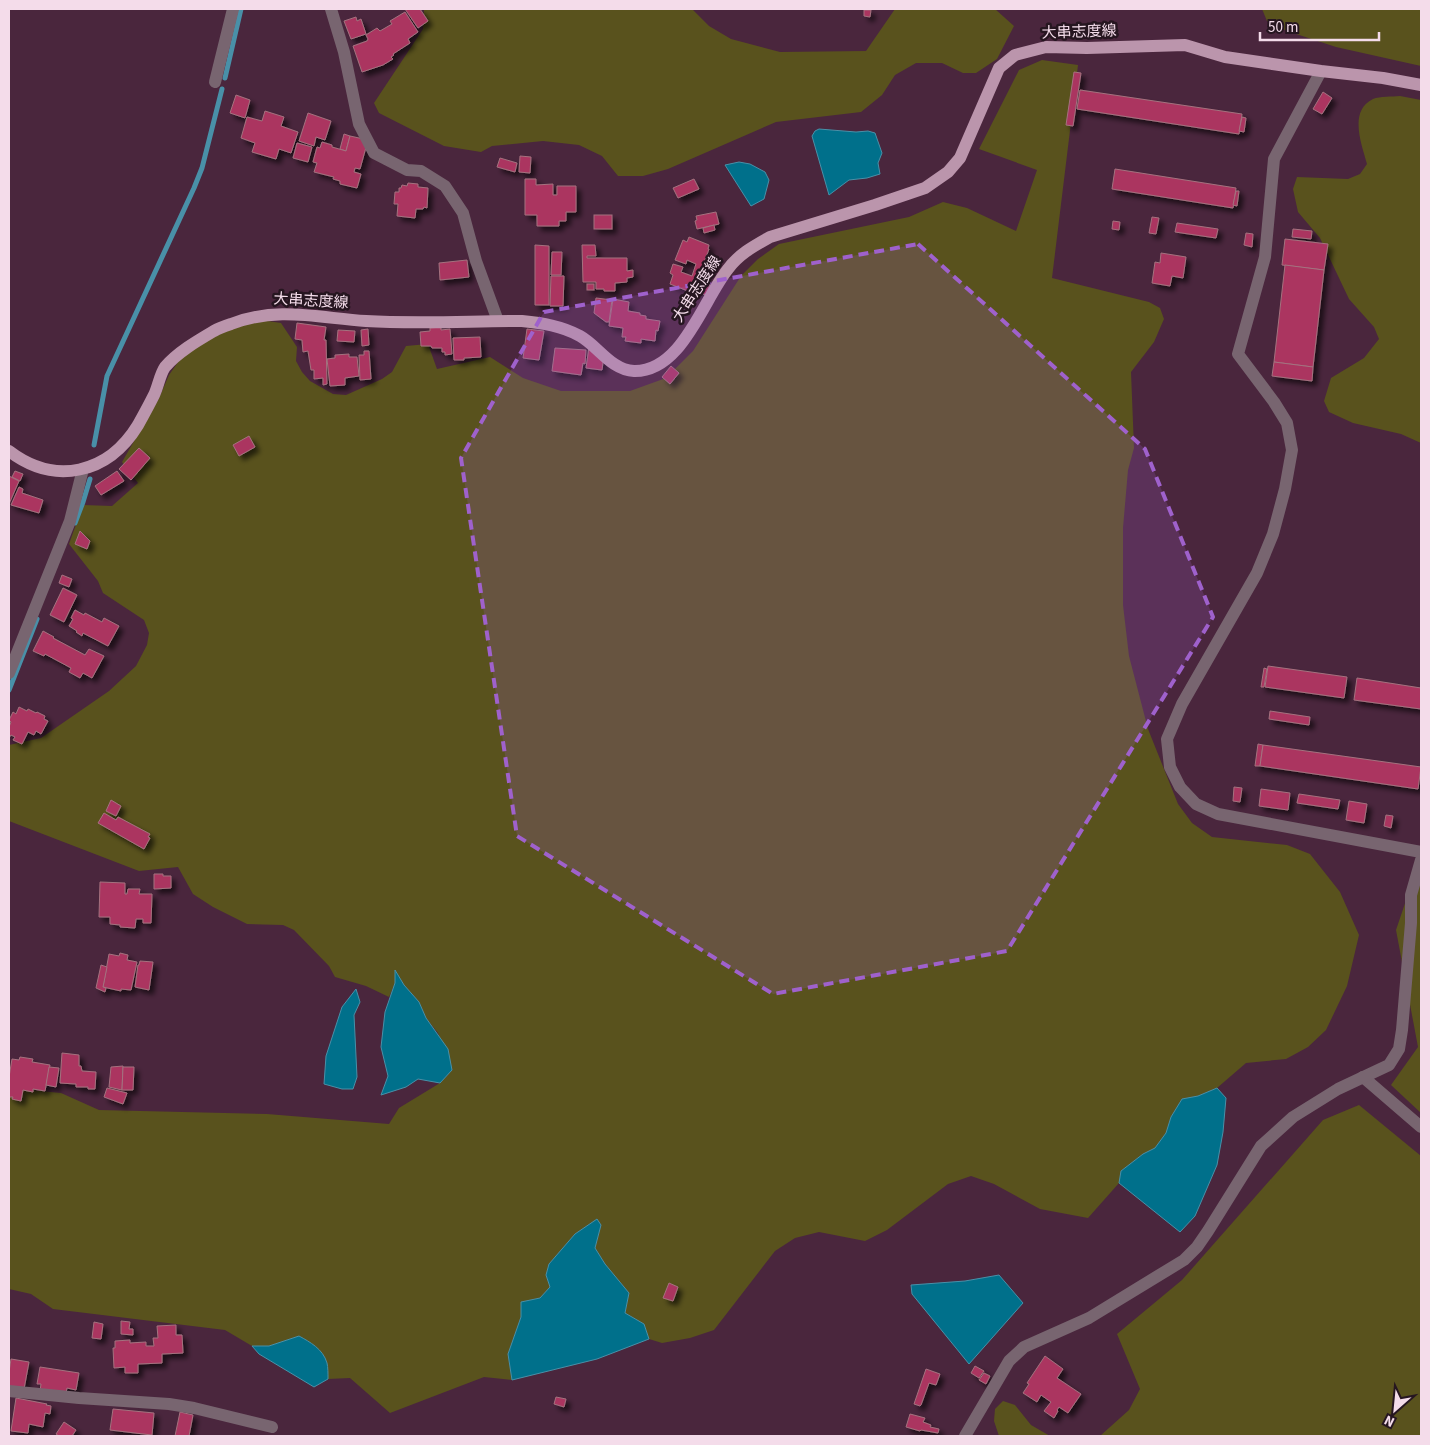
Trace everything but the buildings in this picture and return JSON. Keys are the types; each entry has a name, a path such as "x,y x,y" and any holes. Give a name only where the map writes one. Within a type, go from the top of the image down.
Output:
{"main road":[{"name":"大串志度線","path":"9,451 33,466 48,470 64,472 96,465 107,459 122,446 137,426 154,396 164,368 184,351 216,330 244,319 272,314 303,314 366,321 522,321 544,323 563,328 582,337 620,367 632,371 655,367 678,348 727,269 740,255 754,245 770,237 875,206 925,188 948,172 960,158 999,68 1015,55 1046,48 1186,45 1225,57 1383,78 1421,85"}],"street":[{"path":"215,82 233,9"},
{"path":"331,9 344,52 359,124 374,153 407,170 421,171 445,186 463,213 476,261 498,321"},
{"path":"1321,71 1274,159 1265,257 1238,354 1274,402 1287,423 1292,450 1285,489 1273,534 1257,573 1182,704 1167,739 1170,767 1180,787 1196,804 1218,814 1421,852"},
{"path":"9,673 70,521 83,469"},
{"path":"965,1436 1009,1361 1024,1347 1089,1318 1184,1260 1197,1247 1208,1231 1261,1146 1293,1117 1338,1089 1389,1065 1399,1049 1402,1030 1411,923 1411,895 1421,860"},
{"path":"1364,1077 1421,1127"},
{"path":"9,1391 169,1404 194,1408 272,1427"}],"highlighted area":[{"path":"918,244 1145,449 1213,617 1007,951 773,994 517,836 461,458 544,312"}],"shaded area":[{"path":"424,9 692,9 709,26 731,39 780,52 866,51 895,9 995,9 1014,26 997,59 976,73 963,73 942,63 916,63 895,75 882,95 861,112 776,122 668,169 643,176 618,176 602,156 579,145 543,141 492,146 481,152 444,146 379,113 374,103 423,29"},
{"path":"1262,9 1421,9 1421,66 1336,47 1287,31 1267,21"},
{"path":"1042,60 1078,65 1052,278 1149,302 1160,308 1164,319 1154,342 1131,372 1134,448 1128,470 1123,528 1123,605 1129,656 1148,729 1178,804 1192,823 1212,837 1287,845 1310,854 1340,892 1359,935 1347,986 1326,1030 1308,1047 1286,1059 1246,1063 1217,1088 1198,1096 1182,1099 1171,1117 1166,1133 1155,1148 1143,1154 1121,1171 1119,1183 1088,1218 1040,1209 994,1184 971,1176 948,1184 887,1230 865,1241 819,1232 795,1238 775,1251 714,1330 690,1338 662,1343 649,1339 644,1324 625,1313 629,1293 605,1264 595,1248 601,1225 597,1219 575,1234 549,1264 546,1275 550,1287 540,1298 522,1302 521,1317 508,1354 512,1380 484,1377 390,1413 350,1378 328,1379 327,1362 280,1343 269,1346 252,1346 225,1330 53,1309 31,1294 9,1289 9,1088 61,1093 99,1110 267,1114 389,1124 399,1108 440,1083 452,1070 438,1033 426,1018 419,1002 395,971 395,983 389,997 366,986 335,977 329,966 294,930 283,925 247,924 213,907 193,894 178,867 139,871 9,821 9,745 41,738 109,691 136,666 147,645 149,633 144,620 103,593 98,581 69,544 83,505 112,506 138,483 122,462 159,398 169,375 183,355 214,333 261,320 281,323 297,347 296,361 302,372 310,381 333,394 346,395 382,379 392,372 406,346 428,344 437,369 490,357 523,378 561,391 630,391 666,378 693,351 741,276 758,259 779,244 909,217 943,202 967,208 1016,231 1037,170 979,149 1019,70"},
{"path":"1400,96 1421,100 1421,443 1401,434 1353,423 1329,412 1324,401 1331,378 1364,358 1379,339 1374,327 1349,299 1320,238 1298,212 1293,189 1297,177 1348,179 1360,174 1367,164 1359,129 1359,120 1365,104 1373,99"},
{"path":"1421,856 1421,1113 1391,1085 1418,1047 1396,930"},
{"path":"1359,1105 1421,1156 1421,1436 1100,1436 1129,1410 1140,1389 1117,1334 1182,1280 1323,1120"},
{"path":"1003,1401 1015,1405 1031,1425 1050,1436 999,1436 994,1421 995,1409"}],"water":[{"path":"819,129 875,133 882,153 878,163 880,174 849,180 829,195 812,136"},
{"path":"739,162 750,164 765,172 769,180 764,199 751,206 725,165"},
{"path":"395,970 404,985 419,1002 426,1018 448,1049 452,1070 440,1083 418,1079 406,1087 381,1095 388,1076 381,1047 385,1012 395,983"},
{"path":"356,989 360,1002 354,1015 357,1077 353,1089 342,1089 324,1084 326,1056 342,1007"},
{"path":"1217,1088 1226,1098 1223,1132 1217,1165 1195,1216 1180,1232 1119,1183 1121,1171 1143,1154 1155,1148 1166,1133 1171,1117 1182,1099 1198,1096"},
{"path":"597,1219 601,1225 595,1248 605,1264 629,1293 625,1313 644,1324 649,1339 597,1359 512,1380 508,1354 521,1317 521,1302 540,1298 550,1287 546,1275 549,1264 575,1234"},
{"path":"999,1275 1023,1303 969,1364 912,1294 911,1285 965,1281"},
{"path":"299,1336 312,1343 327,1363 328,1379 314,1387 259,1354 252,1346 269,1346"}],"waterway":[{"path":"225,78 241,9"},
{"path":"94,445 107,376 194,188 202,168 222,89"},
{"path":"75,523 90,479"},
{"path":"9,690 37,619"}]}
